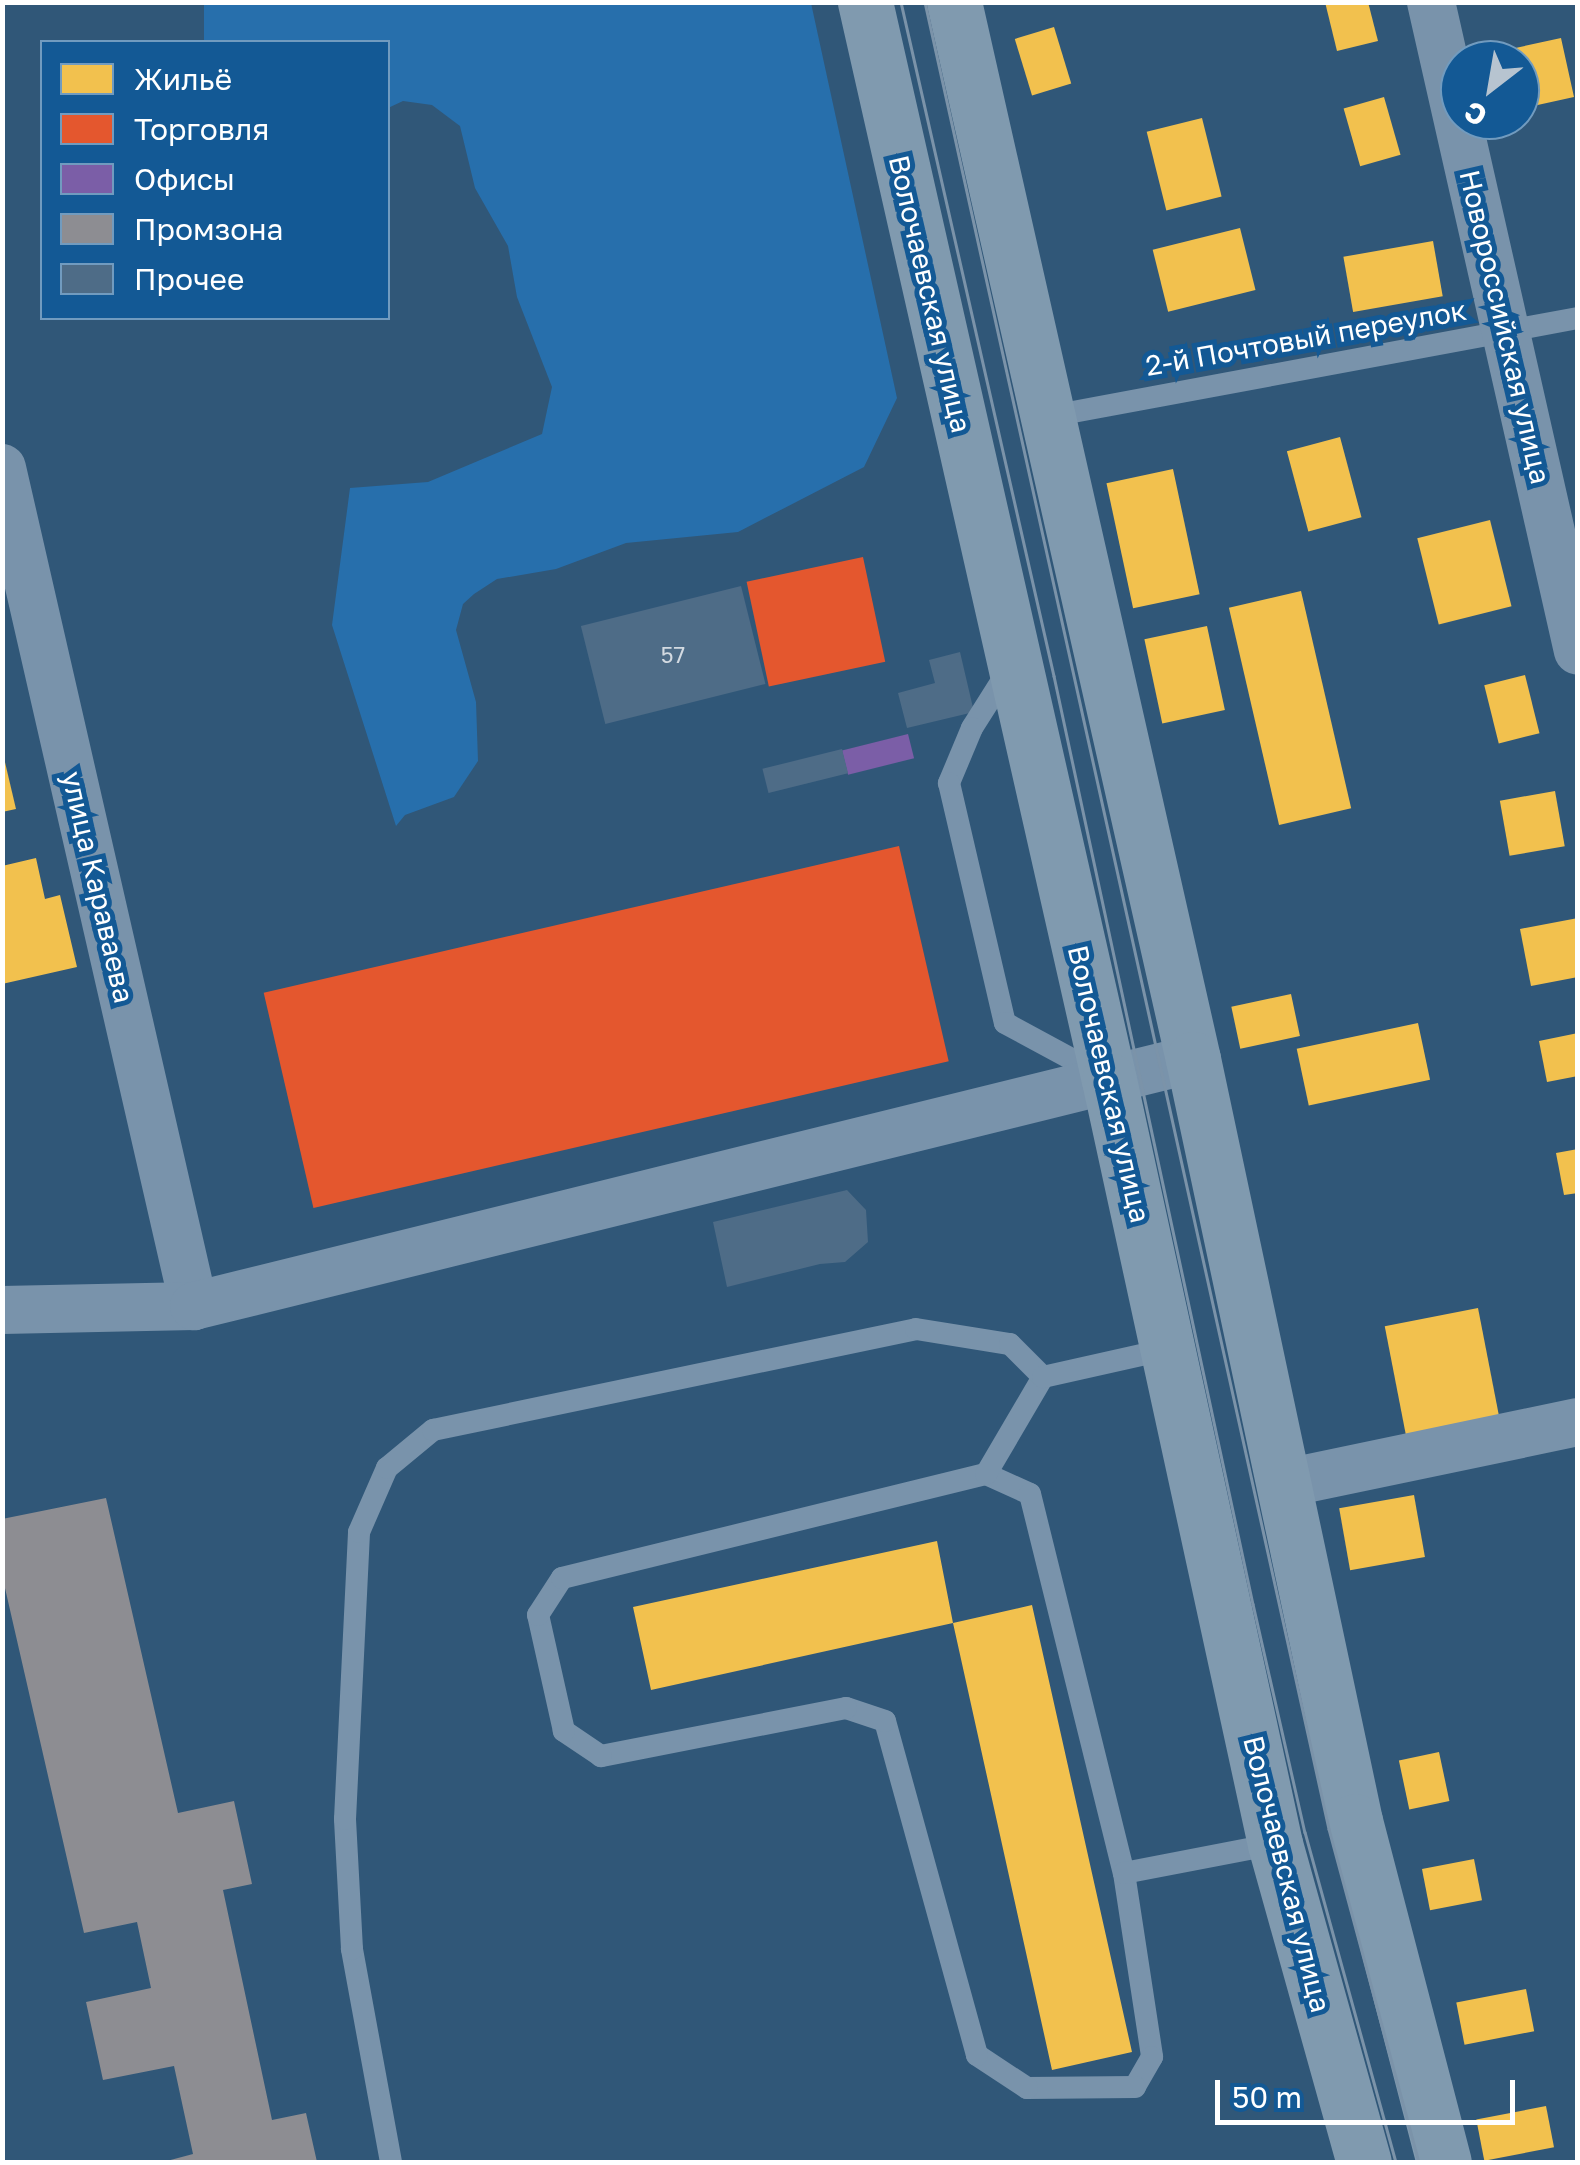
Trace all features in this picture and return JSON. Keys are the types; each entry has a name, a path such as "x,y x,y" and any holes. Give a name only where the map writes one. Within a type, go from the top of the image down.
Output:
{"main road":[{"name":"Волочаевская улица","path":"865,2 1110,1080 1275,1844 1364,2162"},
{"path":"954,2 1193,1060 1356,1822 1444,2162"}],"street":[{"name":"Новороссийская улица","path":"1431,2 1578,652"},
{"name":"улица Караваева","path":"2,468 194,1306"},
{"path":"2,1310 194,1306 1193,1060"},
{"path":"1286,1484 1578,1422"}],"lane":[{"name":"2-й Почтовый переулок","path":"1046,417 1578,318"},
{"path":"1013,664 972,728 949,784 966,857 1005,1023 1110,1080"},
{"path":"391,2162 352,1950 345,1819 359,1532 387,1468 433,1430 916,1329 1010,1344 1043,1377"},
{"path":"986,1474 1043,1377 1168,1349"},
{"path":"986,1474 1030,1494 1124,1873 1152,2057 1135,2087 1027,2088 977,2055 886,1721 846,1708 601,1756 564,1731 538,1615 562,1578 986,1474"},
{"path":"1124,1873 1275,1844"}],"shaded area":[{"path":"204,3 811,3 897,398 864,467 738,532 626,543 556,569 497,579 474,594 463,604 456,630 476,702 478,761 454,797 405,815 396,826 332,625 350,488 428,482 542,434 552,387 517,297 508,246 475,188 460,126 432,105 403,101 390,107 390,40 204,40"}],"building: Жильё":[{"path":"1325,2 1368,2 1378,41 1337,51"},
{"path":"1054,27 1071,83 1032,95 1015,39"},
{"path":"1561,38 1574,97 1540,105 1540,43"},
{"path":"1384,97 1401,155 1360,166 1344,109"},
{"path":"1202,118 1222,197 1166,210 1147,132"},
{"path":"1240,228 1255,290 1168,312 1153,250"},
{"path":"1433,241 1443,296 1353,312 1343,257"},
{"path":"1340,437 1361,517 1308,531 1287,451"},
{"path":"1173,469 1200,594 1133,608 1106,483"},
{"path":"1490,520 1512,606 1439,625 1417,538"},
{"path":"1301,591 1351,808 1279,825 1229,608"},
{"path":"1207,626 1225,710 1162,723 1144,639"},
{"path":"1525,675 1540,733 1499,743 1484,685"},
{"path":"2,759 16,809 2,812"},
{"path":"1555,791 1565,846 1510,856 1500,801"},
{"path":"36,858 45,899 60,895 77,967 2,984 2,866"},
{"path":"1578,918 1578,977 1531,986 1520,929"},
{"path":"1291,994 1300,1036 1240,1049 1231,1007"},
{"path":"1418,1023 1430,1080 1309,1106 1297,1049"},
{"path":"1578,1033 1578,1076 1547,1082 1539,1041"},
{"path":"1578,1149 1578,1193 1564,1195 1556,1153"},
{"path":"1478,1308 1501,1426 1408,1444 1385,1326"},
{"path":"1414,1495 1425,1557 1350,1570 1339,1508"},
{"path":"937,1541 953,1623 651,1690 633,1607"},
{"path":"1032,1605 1132,2052 1052,2070 953,1623"},
{"path":"1439,1752 1449,1801 1409,1809 1399,1761"},
{"path":"1474,1859 1482,1900 1430,1910 1422,1869"},
{"path":"1526,1989 1534,2031 1465,2045 1456,2003"},
{"path":"1546,2106 1554,2147 1484,2161 1476,2120"}],"building: Торговля":[{"path":"863,557 885,662 769,686 747,582"},
{"path":"899,846 949,1061 313,1208 264,993"}],"building: Офисы":[{"path":"908,734 914,758 848,775 842,750"}],"building: Промзона":[{"path":"106,1498 178,1813 234,1801 252,1884 223,1890 272,2120 306,2113 317,2162 163,2162 193,2154 174,2066 103,2080 86,2002 151,1988 137,1922 84,1933 2,1575 2,1519"}],"building: Прочее":[{"path":"741,586 765,684 605,724 581,626"},
{"path":"960,652 974,712 907,728 898,693 935,683 929,660"},
{"path":"842,749 848,773 768,793 762,769"},
{"path":"847,1190 866,1210 868,1242 845,1262 820,1264 727,1287 713,1222"}],"tram line":[{"path":"901,2 1054,676 1305,1832 1396,2162"},
{"path":"925,2 1329,1829 1419,2162"}]}
